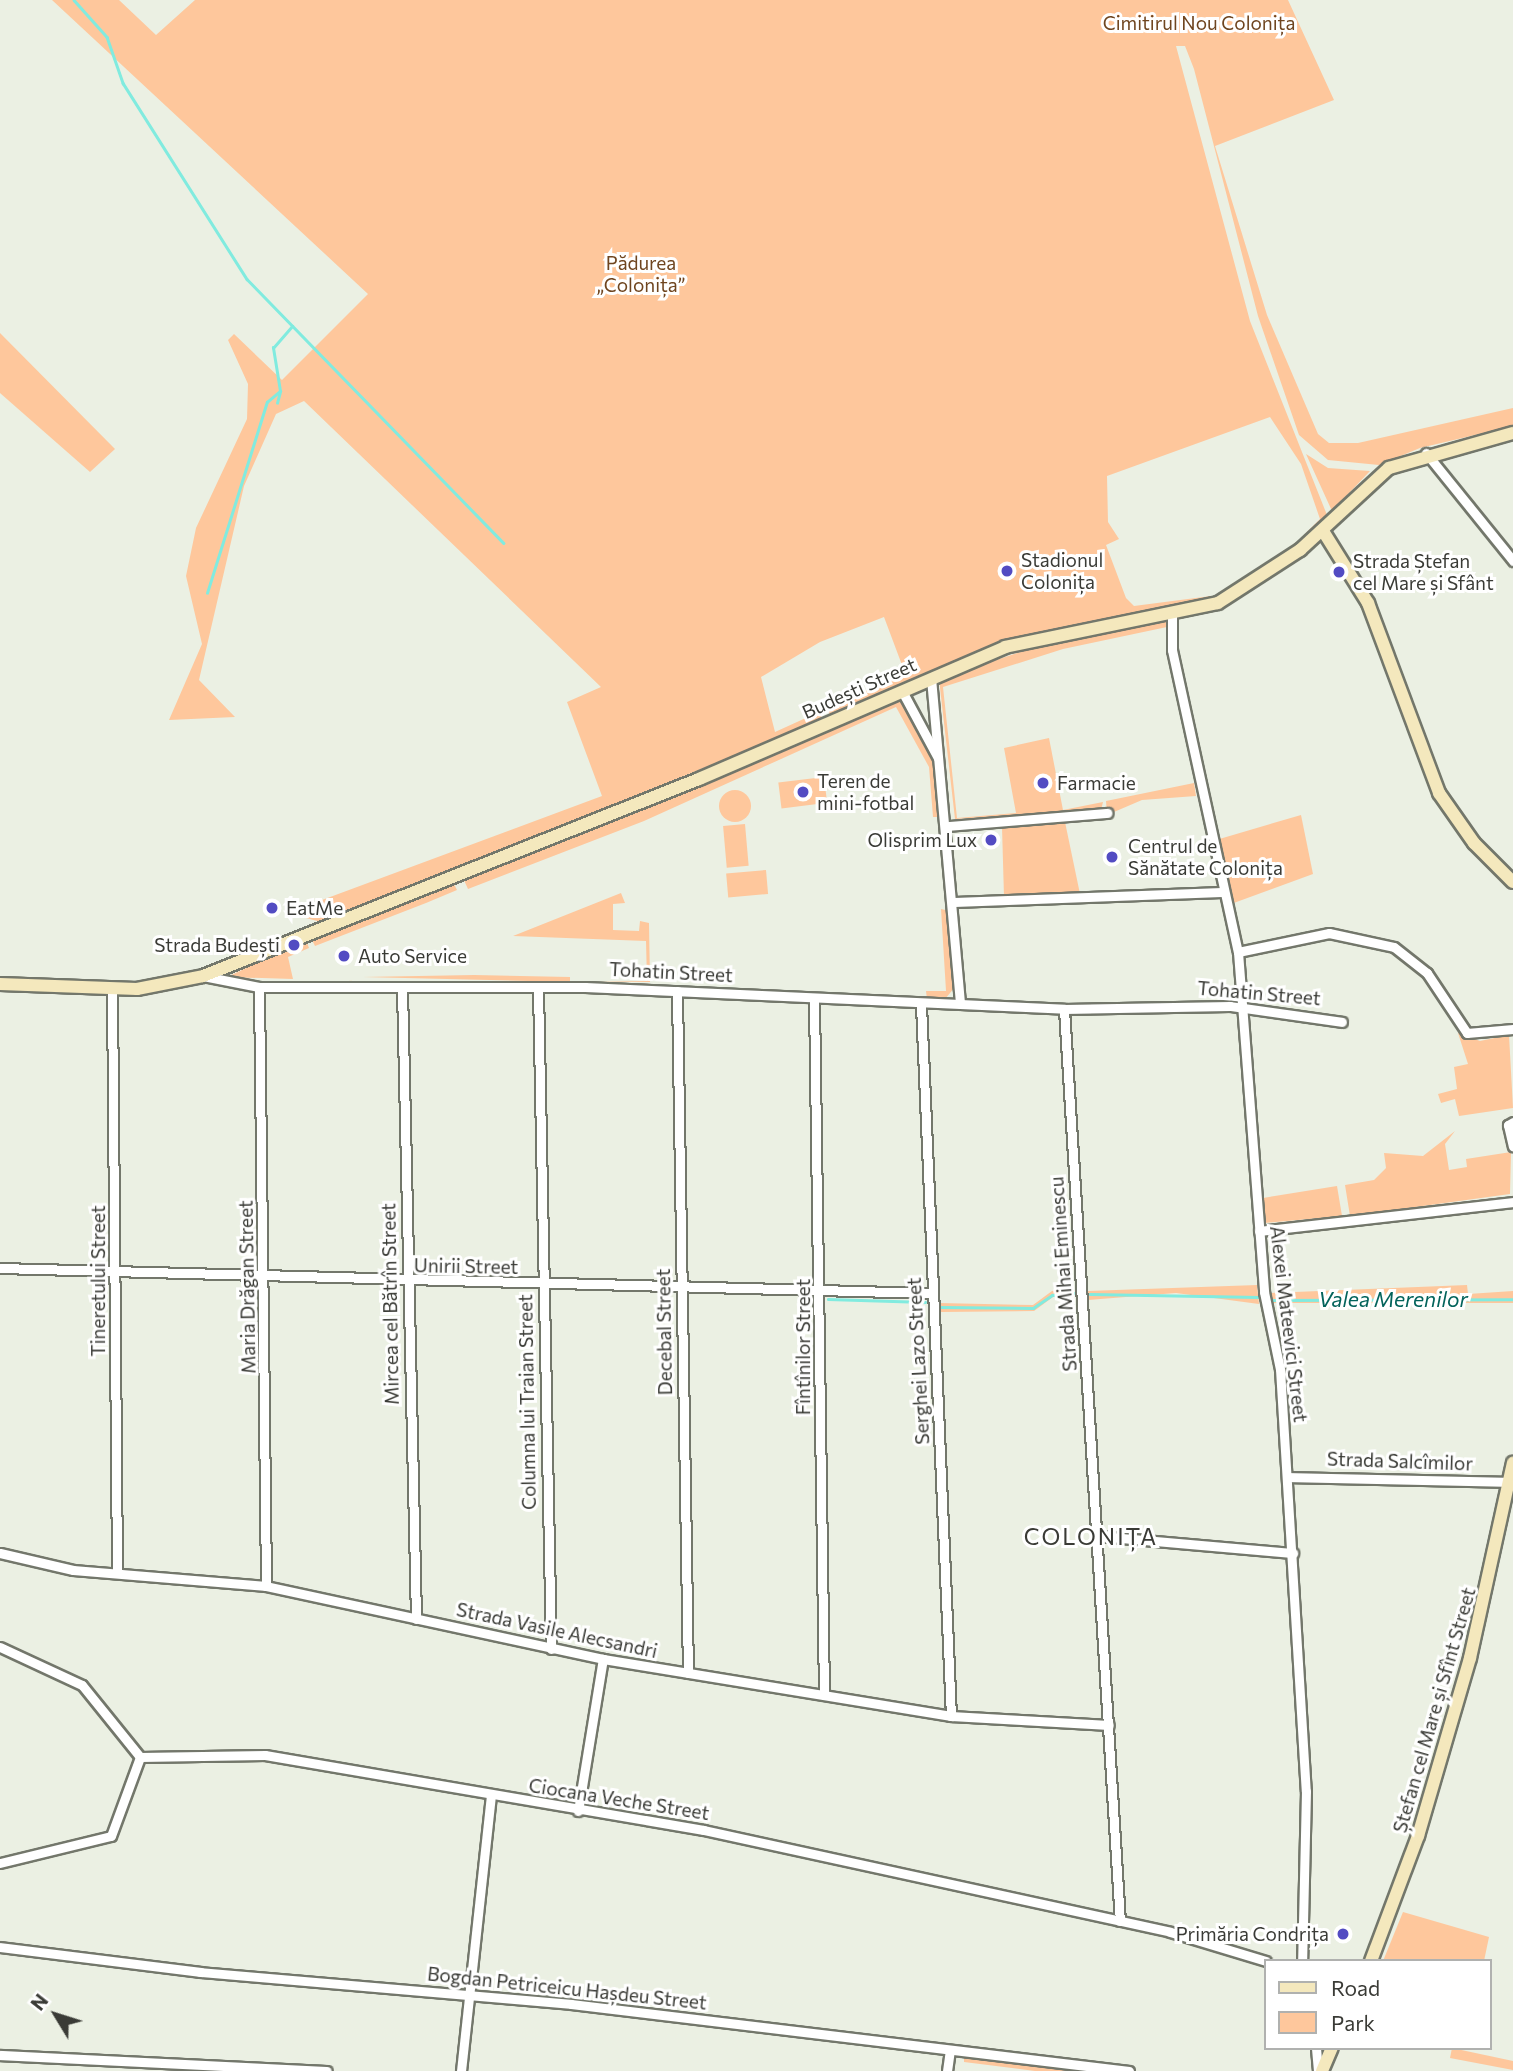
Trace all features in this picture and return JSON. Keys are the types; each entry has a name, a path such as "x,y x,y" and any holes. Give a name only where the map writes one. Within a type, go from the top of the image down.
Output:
{"street":[{"name":"Budești Street","path":"203,976 1029,639 1172,614 1237,595 1323,531 1374,478 1426,453 1513,433"},
{"path":"1426,453 1513,561"},
{"path":"1323,531 1368,603 1439,793 1474,843 1513,882"},
{"name":"Alexei Mateevici Street","path":"1172,614 1172,650 1238,952 1245,1008 1259,1231 1289,1477 1306,1791 1302,1959"},
{"path":"931,678 947,826 960,1003"},
{"path":"902,691 941,763"},
{"path":"947,826 1107,813"},
{"path":"952,902 1224,892"},
{"path":"1238,952 1329,933 1394,947 1427,973 1467,1033 1513,1029"},
{"name":"Tohatin Street","path":"0,984 112,989 203,976 259,987 538,986 1064,1009 1245,1008 1342,1022"},
{"name":"Columna lui Traian Street","path":"538,986 551,1649"},
{"name":"Maria Drăgan Street","path":"259,987 266,1280 266,1586"},
{"name":"Mircea cel Bătrîn Street","path":"402,987 406,1283 416,1619"},
{"name":"Tineretului Street","path":"112,989 117,1572"},
{"name":"Decebal Street","path":"677,990 688,1674"},
{"name":"Fîntînilor Street","path":"814,998 824,1695"},
{"name":"Serghei Lazo Street","path":"920,1004 951,1716"},
{"name":"Strada Mihai Eminescu","path":"1064,1009 1120,1922"},
{"path":"1513,1122 1508,1125 1513,1146"},
{"path":"1259,1231 1513,1202"},
{"name":"Unirii Street","path":"0,1268 116,1271 266,1280 932,1293"},
{"name":"Ștefan cel Mare și Sfînt Street","path":"1372,1959 1418,1836 1467,1670 1513,1463"},
{"name":"Strada Salcîmilor","path":"1289,1477 1510,1482"},
{"path":"1097,1536 1293,1553"},
{"name":"Strada Vasile Alecsandri","path":"0,1553 117,1572 266,1586 603,1659 951,1716 1109,1725"},
{"path":"0,1647 82,1685 140,1758 111,1836 0,1863"},
{"path":"578,1811 603,1659"},
{"name":"Ciocana Veche Street","path":"140,1758 265,1755 578,1811 704,1830 1120,1922 1264,1960"},
{"path":"461,2071 491,1795"},
{"name":"Bogdan Petriceicu Hașdeu Street","path":"0,1947 200,1972 469,1993 1129,2071"},
{"path":"947,2071 950,2050"},
{"path":"1316,2050 1320,2071"},
{"path":"1320,2071 1331,2050"},
{"path":"0,2054 327,2071"}],"green space":[{"name":"Pădurea „Colonița”","path":"52,0 119,0 156,35 195,0 1288,0 1334,100 1215,146 1267,315 1318,434 1329,443 1358,443 1513,408 1513,426 1420,448 1379,465 1328,460 1299,435 1258,316 1194,69 1185,46 1176,46 1250,321 1327,515 1321,522 1304,535 1320,519 1301,464 1270,417 1107,476 1108,522 1119,539 1106,545 1126,598 1134,606 1211,596 1209,601 1009,638 832,717 826,709 905,673 884,617 820,642 761,677 775,732 819,712 823,720 321,922 287,913 602,796 567,702 601,687 304,401 276,414 244,486 199,680 235,717 169,720 202,644 186,576 196,528 247,419 248,384 228,340 234,334 282,380 368,294"},
{"path":"0,333 115,449 90,472 0,393"},
{"path":"1306,454 1328,468 1370,471 1332,511"},
{"path":"1167,620 1167,627 1063,649 943,687 957,818 1016,813 1004,748 1049,738 1063,810 1103,802 1101,810 955,819 939,679 1078,633"},
{"path":"894,700 904,703 937,766 942,817 933,817 929,767 896,707 644,821 468,889 463,878 700,786"},
{"name":"Teren de mini-fotbal","path":"824,777 827,803 782,808 778,783"},
{"path":"1194,783 1196,796 1142,800 1107,815 1106,801"},
{"path":"735,790 746,795 751,806 746,817 735,822 724,817 719,806 724,795"},
{"path":"1301,815 1313,874 1231,904 1216,840"},
{"path":"1065,822 1080,894 1004,897 1002,827"},
{"path":"745,824 749,866 727,868 723,826"},
{"path":"766,870 768,894 728,897 726,873"},
{"path":"453,882 457,890 426,903 315,946 311,938"},
{"path":"621,893 625,903 613,904 613,930 639,931 640,921 649,923 650,982 591,982 647,981 646,941 513,936"},
{"path":"941,909 950,911 955,987 945,999 927,999 926,991 946,991"},
{"path":"306,940 309,948 288,957 293,979 356,981 227,977"},
{"path":"363,977 570,977 570,982"},
{"path":"1458,1033 1480,1041 1509,1035 1513,1108 1459,1116 1455,1099 1441,1103 1438,1094 1457,1089 1454,1067 1468,1064"},
{"path":"1455,1131 1445,1144 1449,1170 1467,1167 1466,1159 1511,1152 1510,1194 1350,1216 1345,1185 1374,1180 1386,1168 1384,1153 1423,1156"},
{"path":"1337,1186 1342,1216 1265,1223 1263,1198"},
{"path":"1257,1285 1259,1304 1176,1293 1088,1300 1088,1291"},
{"path":"1467,1285 1468,1294 1513,1291 1513,1303 1272,1303 1270,1293"},
{"path":"1074,1288 1074,1297 1053,1297 1034,1311 941,1312 939,1303 1033,1305 1052,1291"},
{"path":"1403,1912 1489,1937 1484,1959 1384,1959"},
{"path":"1452,2050 1461,2050 1513,2061 1513,2070 1450,2058"},
{"path":"964,2057 1082,2071 1035,2071 964,2062"}],"waterway":[{"path":"74,0 107,37 123,83 247,279 504,543"},
{"path":"207,593 267,402 280,391 273,348 292,326"},
{"path":"277,403 280,392"},
{"name":"Valea Merenilor","path":"940,1307 1033,1308 1052,1295 1074,1293"},
{"name":"Valea Merenilor","path":"1090,1294 1258,1297"},
{"name":"Valea Merenilor","path":"828,1299 925,1302"},
{"name":"Valea Merenilor","path":"1272,1300 1513,1299"}],"place":[{"name":"Stadionul Colonița","path":"1007,571"},
{"name":"Strada Ștefan cel Mare și Sfânt","path":"1339,572"},
{"name":"Farmacie","path":"1043,783"},
{"name":"Teren de mini-fotbal","path":"803,792"},
{"name":"Olisprim Lux","path":"991,840"},
{"name":"Centrul de Sănătate Colonița","path":"1112,857"},
{"name":"EatMe","path":"272,908"},
{"name":"Strada Budești","path":"294,945"},
{"name":"Auto Service","path":"344,956"},
{"name":"Primăria Condrița","path":"1343,1934"}],"district":[{"name":"COLONIȚA","path":"1091,1536"}],"park label":[{"name":"Cimitirul Nou Colonița","path":"1199,23"}]}
